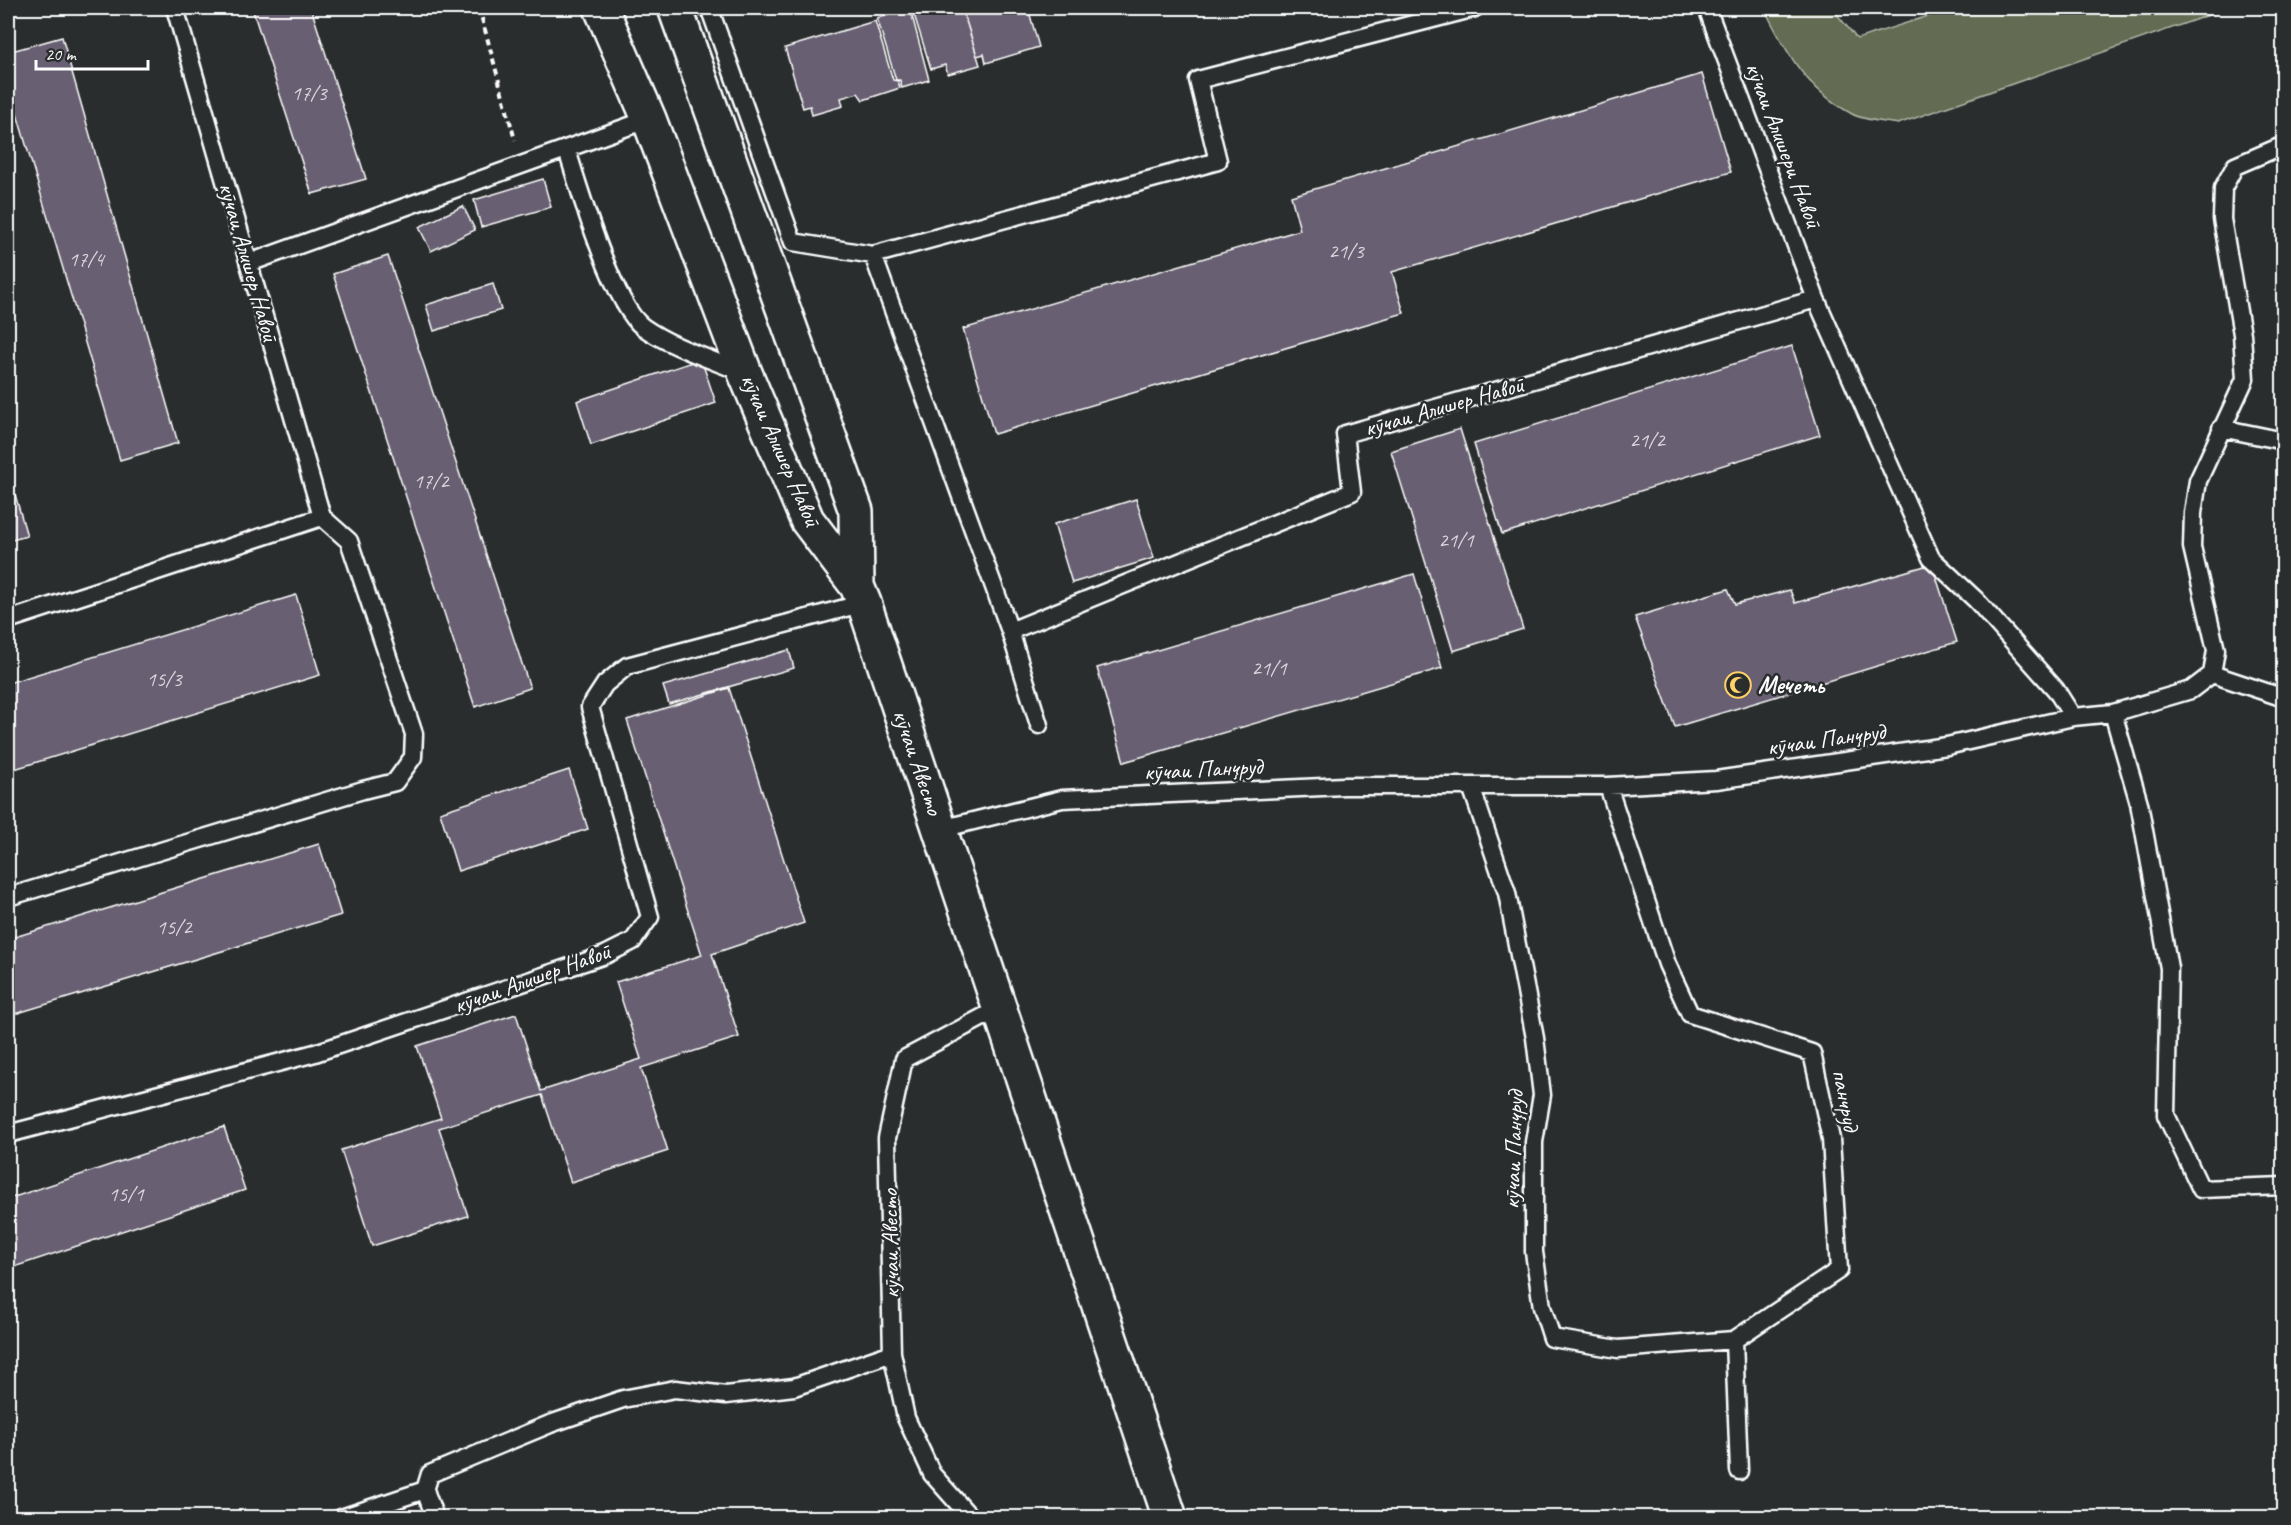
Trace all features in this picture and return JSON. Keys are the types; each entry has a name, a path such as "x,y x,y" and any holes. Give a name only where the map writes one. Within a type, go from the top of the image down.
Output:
{"street":[{"name":"кӯчаи Алишер Навоӣ","path":"601,8 649,119 745,373 807,520 860,595"},
{"name":"кӯчаи Алишер Навоӣ","path":"677,13 856,511 860,595"},
{"name":"кӯчаи Авесто","path":"860,595 941,829 1170,1518"}],"lane":[{"name":"кӯчаи Алишер Навоӣ","path":"175,8 322,517"},
{"path":"677,13 713,9 793,242 873,255 1218,161 1198,80 1475,8"},
{"name":"кӯчаи Алишери Навоӣ","path":"1707,8 1816,299 1931,558 1976,600 2056,690 2073,717"},
{"path":"249,263 649,119"},
{"path":"2283,145 2235,166 2223,188 2222,219 2242,334 2245,379 2199,481 2193,513 2192,547 2216,650 2212,674 2283,698"},
{"path":"567,150 587,218 626,306 641,325 659,337 745,373"},
{"path":"873,255 1010,631 1039,724"},
{"name":"кӯчаи Алишер Навоӣ","path":"1010,631 1352,492 1345,434 1816,299"},
{"path":"2221,428 2283,441"},
{"path":"8,620 322,517 349,541 414,734 413,758 395,782 8,897"},
{"name":"кӯчаи Алишер Навоӣ","path":"8,1134 315,1053 605,956 633,940 650,917 590,707 605,684 627,666 860,595"},
{"name":"кӯчаи Панҷруд","path":"941,829 1062,799 1344,786 1608,786 1716,780 1947,746 2073,717 2113,713 2191,690 2212,674"},
{"path":"2113,713 2139,803 2169,968 2166,1115 2200,1189 2283,1186"},
{"name":"кӯчаи Панҷруд","path":"1471,786 1507,893 1535,1038 1542,1095 1534,1142 1534,1252 1542,1307 1552,1338 1618,1349 1734,1340"},
{"name":"панчруд","path":"1608,786 1667,964 1690,1014 1812,1053 1831,1139 1839,1270 1734,1340"},
{"name":"кӯчаи Авесто","path":"965,1516 927,1465 906,1418 892,1353 887,1138 904,1059 1000,1008"},
{"path":"1734,1340 1739,1471"},
{"path":"435,1518 425,1490 430,1474 550,1424 623,1399 675,1389 726,1395 794,1387 892,1353"},
{"path":"341,1518 425,1490"}],"path":[{"path":"479,8 517,146"}],"green space":[{"path":"1764,8 1832,8 1857,39 1953,8 2229,8 1898,124 1852,114 1822,93 1790,55"}],"building":[{"path":"252,8 311,8 366,179 312,194"},
{"path":"910,8 929,80 902,88 900,80 896,80 877,18"},
{"path":"912,8 962,8 980,65 948,74 945,65 931,69"},
{"path":"962,8 1028,8 1039,47 986,63 984,54 977,56"},
{"path":"875,21 893,80 898,81 900,88 863,100 858,93 841,98 843,106 812,115 810,106 803,108 785,48"},
{"path":"62,37 178,443 120,460 8,84 8,52"},
{"path":"1702,74 1731,172 1392,272 1404,313 994,434 963,329 1300,230 1291,196"},
{"path":"543,179 551,207 481,227 474,200"},
{"path":"463,206 475,230 431,251 419,227"},
{"path":"388,256 530,688 475,707 333,274"},
{"path":"493,284 501,310 434,331 426,305"},
{"path":"1792,346 1820,435 1502,534 1474,444"},
{"path":"701,359 716,403 591,445 577,401"},
{"path":"1460,429 1523,629 1453,651 1391,451"},
{"path":"8,470 27,536 8,541"},
{"path":"1136,499 1154,558 1072,583 1054,524"},
{"name":"Мечеть","path":"1932,564 1957,642 1675,727 1635,617 1728,589 1735,604 1790,590 1795,603"},
{"path":"1414,574 1442,668 1124,762 1097,668"},
{"path":"296,595 320,675 8,771 8,683"},
{"path":"789,650 794,668 669,704 663,686"},
{"path":"729,688 804,923 712,954 739,1037 641,1068 668,1151 571,1183 542,1095 439,1128 468,1216 372,1246 341,1150 441,1118 417,1046 516,1014 541,1091 641,1059 616,982 702,955 627,720"},
{"path":"569,770 588,829 458,871 440,812"},
{"path":"319,844 341,915 8,1016 8,939"},
{"path":"224,1127 245,1190 8,1269 8,1199"}],"place":[{"name":"Мечеть","path":"1738,685"}]}
